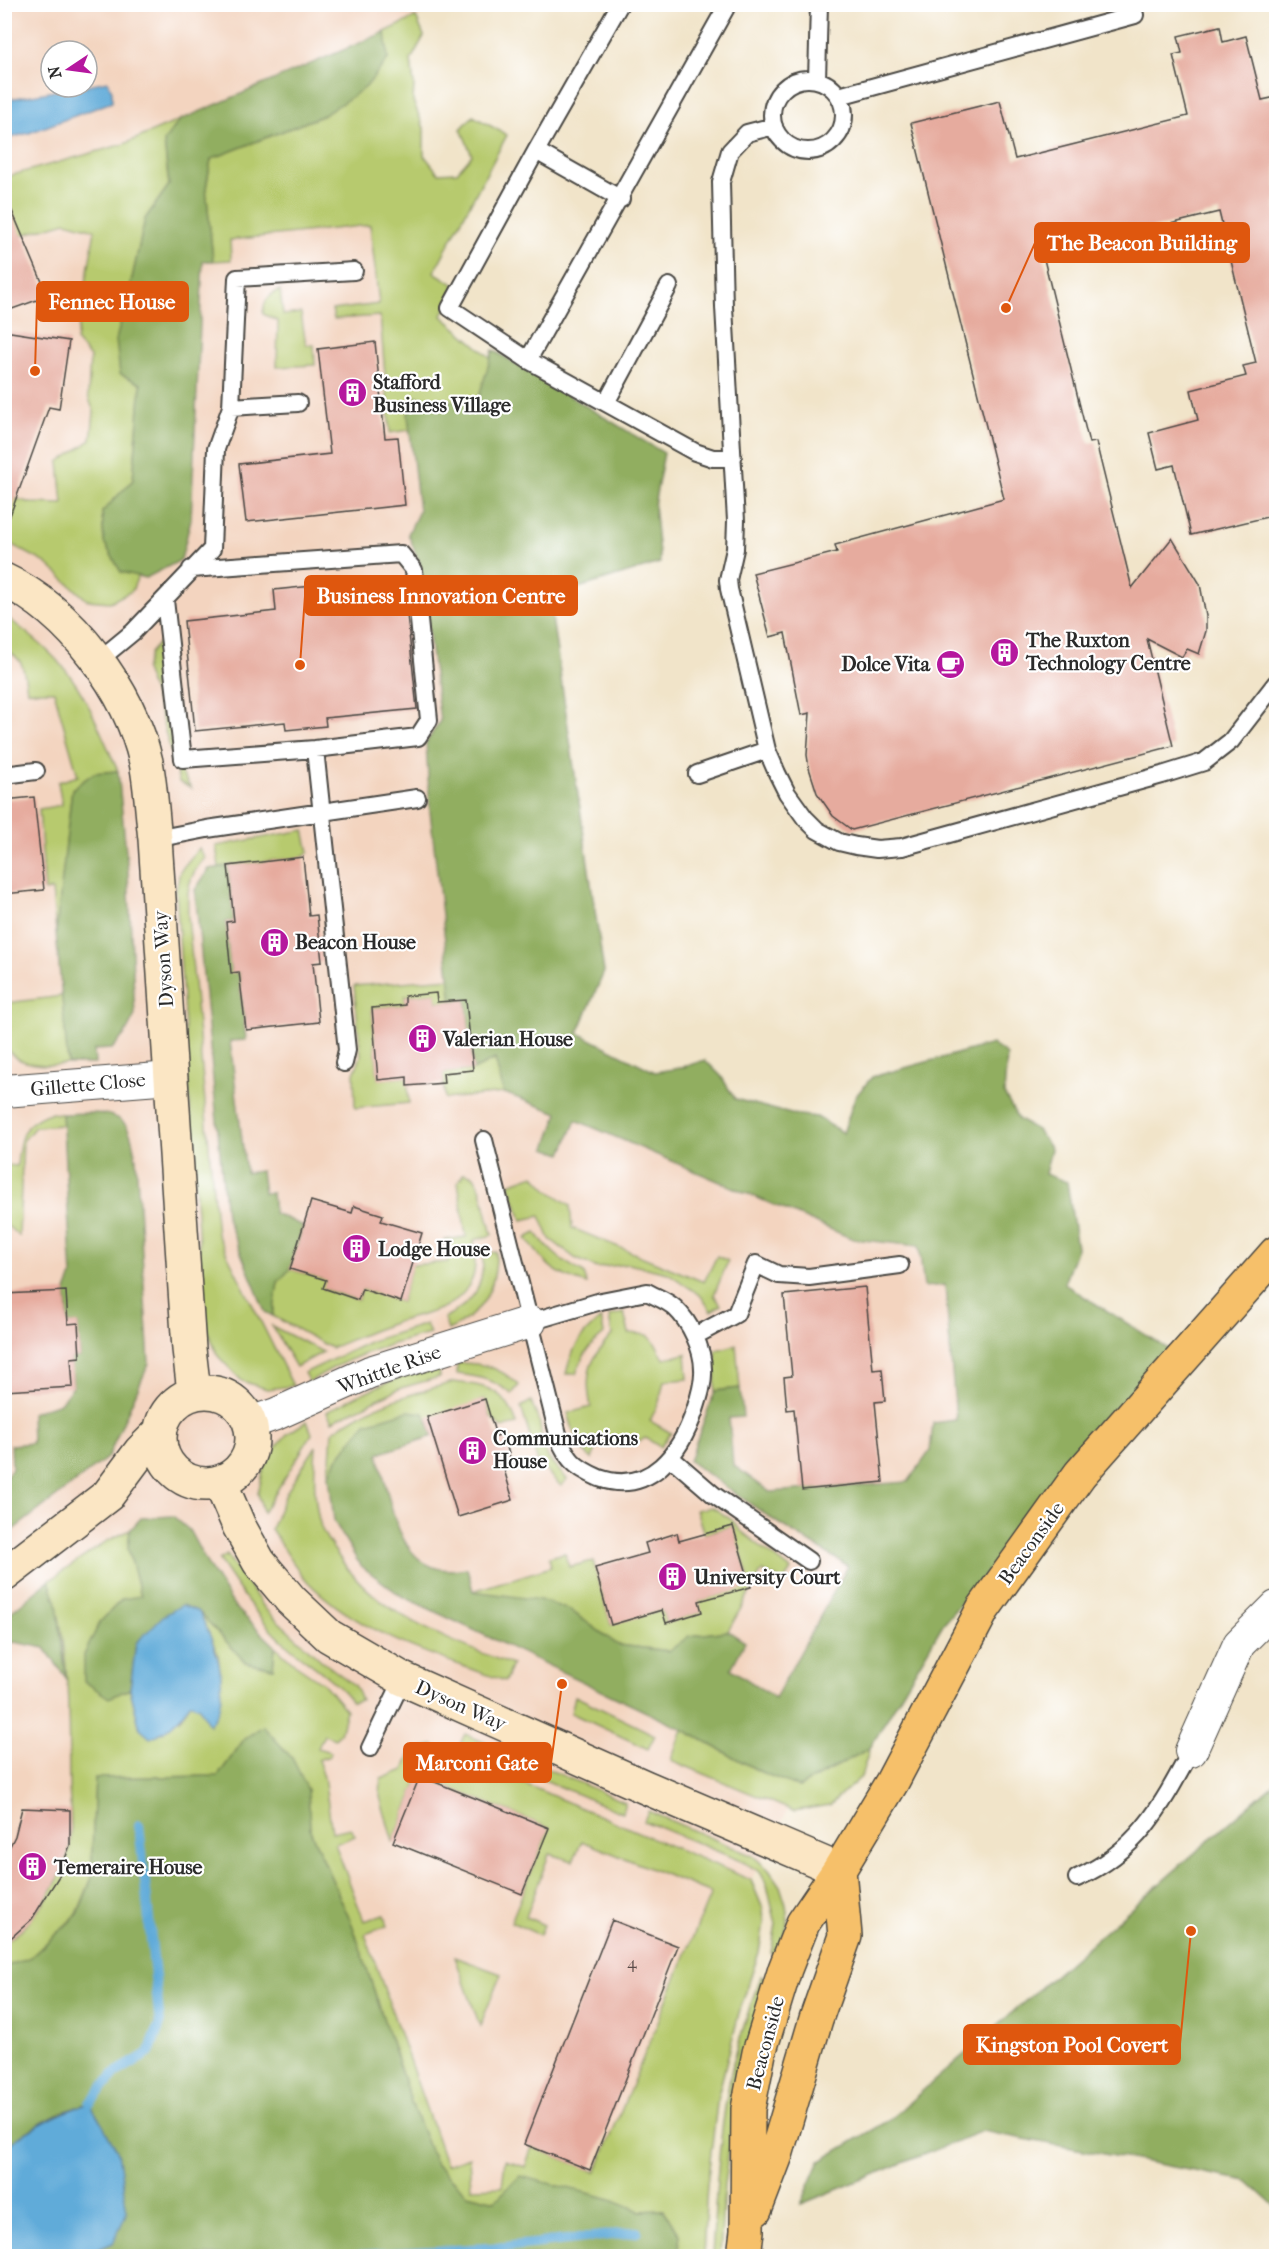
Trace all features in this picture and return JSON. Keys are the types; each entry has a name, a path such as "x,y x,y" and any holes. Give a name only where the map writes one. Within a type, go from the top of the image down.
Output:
{"highway":[{"name":"Beaconside","path":"746,2244 748,2109 759,2053 785,1969 803,1923 839,1870 892,1782 984,1609 1080,1474 1276,1253"},
{"name":"Beaconside","path":"746,2244 776,2155 816,2019 845,1936 839,1870"}],"street":[{"name":"Dyson Way","path":"4,580 52,611 99,660 125,704 146,761 155,839 189,1349 194,1392"},
{"name":"Gillette Close","path":"4,1091 171,1078"},
{"name":"Whittle Rise","path":"250,1423 370,1372 530,1322"},
{"path":"208,1391 222,1394 239,1406 250,1423 251,1445 243,1465 233,1476 220,1482 194,1483 183,1478 172,1470 160,1444 159,1433 171,1407 194,1392 208,1391"},
{"path":"4,1575 108,1495 140,1452 159,1433"},
{"name":"Dyson Way","path":"220,1482 238,1526 259,1562 291,1600 329,1636 403,1679 645,1787 839,1870"},
{"path":"1191,1751 1239,1644 1276,1607"}],"lane":[{"path":"620,4 450,308 528,360 695,452 713,458 733,458"},
{"path":"528,360 621,199 728,4"},
{"path":"817,80 819,4"},
{"path":"839,96 1136,15 1131,4"},
{"path":"799,80 817,80 832,87 839,96 845,119 841,131 834,141 824,148 812,151 794,148 779,137 774,126 772,114 774,103 779,92 788,84 799,80"},
{"path":"774,126 747,134 730,151 720,182 735,549 728,580 767,750 787,793 805,818 817,830 839,842 877,849 902,847 1204,762 1231,741 1276,683"},
{"path":"536,151 621,199"},
{"path":"99,660 133,632 213,549 216,449 231,407 237,278 354,271"},
{"path":"606,403 669,286"},
{"path":"231,407 298,403"},
{"path":"165,600 183,759 315,749 418,737 429,720 414,570 401,554 192,569"},
{"path":"315,749 347,1050 344,1063"},
{"path":"697,774 767,750"},
{"path":"4,775 36,771"},
{"path":"155,839 417,798"},
{"name":"Whittle Rise","path":"484,1140 560,1442 573,1462 588,1473 608,1481 629,1482 651,1475 682,1442 699,1397 703,1369 695,1336 675,1308 647,1292 601,1301 530,1322"},
{"path":"695,1336 736,1314 756,1264 779,1275 809,1276 900,1265"},
{"path":"670,1457 714,1495 809,1561"},
{"path":"370,1748 403,1679"},
{"path":"1077,1878 1098,1868 1133,1841 1164,1801 1191,1751"}],"shaded area":[{"path":"5,5 443,5 371,39 536,1012 846,1168 1064,1284 751,1880 643,2256 5,2256"}],"green space":[{"path":"416,17 424,36 411,60 413,101 424,128 424,155 438,173 457,172 472,155 461,129 473,116 507,135 434,272 455,285 442,316 491,358 477,403 414,397 408,415 410,430 390,433 380,316 334,319 332,310 379,304 370,225 230,240 231,260 213,261 206,188 211,159 324,115 388,59 385,32"},
{"path":"385,32 388,59 366,87 324,115 211,159 206,188 213,261 203,261 191,519 181,560 146,578 121,572 104,542 102,512 133,480 141,384 120,374 116,340 145,219 169,185 164,141 180,120"},
{"path":"180,120 164,142 169,185 145,219 133,274 141,383 133,480 102,512 104,542 121,572 138,576 132,591 110,602 87,600 46,563 5,541 4,495 31,503 63,504 59,462 91,440 94,412 88,396 90,357 76,341 95,230 66,222 5,240 5,177 124,144"},
{"path":"280,290 283,315 301,313 306,345 314,345 315,365 277,367 278,321 263,314 267,299"},
{"path":"493,350 664,453 654,505 660,563 549,597 604,972 578,1033 655,1072 680,1068 705,1060 721,1076 735,1099 791,1114 817,1117 843,1133 855,1097 872,1077 992,1044 1007,1055 1004,1094 1019,1120 1037,1130 1051,1149 1045,1174 1067,1182 1077,1248 1064,1284 1173,1352 943,1624 870,1748 799,1787 761,1772 682,1729 400,1595 360,1565 334,1521 329,1476 337,1459 366,1423 408,1411 424,1413 433,1436 378,1454 394,1516 402,1536 412,1552 426,1564 444,1570 467,1568 473,1591 540,1600 570,1610 618,1645 669,1651 689,1636 728,1631 745,1642 731,1669 775,1698 848,1566 778,1523 689,1461 715,1391 740,1388 743,1417 729,1418 733,1465 770,1492 908,1482 930,1451 933,1423 956,1420 945,1285 924,1287 919,1246 853,1239 576,1120 562,1154 546,1148 558,1113 504,1093 495,1059 473,1070 466,1000 452,1001 430,811 426,743 440,721 420,564 408,534 419,511 408,415 414,397 477,403"},
{"path":"4,615 50,654 73,680 94,718 118,771 94,773 72,789 56,933 52,890 45,891 39,809 62,805 58,782 78,776 54,691 27,691 20,661 5,650"},
{"path":"164,637 160,691 177,745 182,774 191,788 179,782 159,709 145,670 150,653"},
{"path":"118,771 128,872 135,1015 125,1034 112,1049 94,1050 95,1064 68,1064 56,933 72,789 94,773"},
{"path":"304,830 309,852 303,857 219,867 216,846"},
{"path":"199,848 205,858 191,878 188,916 217,1234 293,1386 267,1389 242,1381 218,1356 204,1322 176,890 180,871"},
{"path":"228,866 234,921 226,922 231,972 239,972 246,1040 230,1041 246,1173 261,1171 264,1193 272,1193 274,1213 303,1226 290,1269 278,1282 273,1316 265,1312 226,1216 195,890 209,869"},
{"path":"450,978 452,1001 437,1002 436,993 405,996 405,1005 372,1008 378,1079 407,1077 409,1103 355,1108 354,1074 361,1056 354,986"},
{"path":"62,996 68,1064 40,1065 14,1056 4,1040 4,1015 7,1003"},
{"path":"495,1059 504,1093 445,1099 443,1073 473,1070"},
{"path":"50,1113 62,1114 63,1125 35,1127 23,1141 19,1236 5,1224 6,1165 17,1166 23,1133 33,1122"},
{"path":"62,1114 110,1115 123,1122 130,1134 136,1158 149,1363 108,1457 5,1536 5,1478 12,1468 11,1445 32,1443 31,1413 60,1403 73,1387 71,1358 80,1357 78,1324 68,1324 66,1291 72,1276"},
{"path":"464,1173 474,1176 481,1190 492,1235 474,1240 474,1275 463,1294 455,1301 437,1310 389,1325 331,1348 273,1316 278,1282 290,1269 326,1280 324,1289 358,1300 362,1289 401,1302 412,1265 448,1262 445,1240 466,1237 458,1182"},
{"path":"534,1175 548,1190 570,1205 572,1228 704,1282 717,1256 728,1261 714,1295 721,1305 711,1311 701,1296 668,1273 628,1264 597,1268 575,1258 550,1239 540,1216 522,1220 509,1184"},
{"path":"536,1233 557,1256 584,1273 587,1284 558,1272 545,1262 526,1238"},
{"path":"496,1252 494,1278 485,1299 470,1317 448,1330 444,1318 470,1300 479,1285 482,1276 483,1254"},
{"path":"624,1313 629,1333 648,1335 664,1359 686,1354 688,1379 664,1381 659,1402 650,1421 671,1433 660,1447 646,1438 623,1446 599,1441 592,1459 578,1446 568,1413 591,1407 588,1385 590,1368 598,1352 612,1335 609,1316"},
{"path":"601,1318 604,1334 587,1352 576,1374 566,1374 571,1356 578,1343"},
{"path":"426,1324 430,1334 367,1353 309,1382 304,1373 371,1341"},
{"path":"272,1326 323,1352 296,1367"},
{"path":"736,1345 740,1388 715,1391 716,1350"},
{"path":"457,1363 491,1367 519,1385 512,1394 486,1380 457,1374"},
{"path":"438,1366 440,1377 401,1388 332,1421 327,1412 381,1385"},
{"path":"454,1382 476,1385 494,1391 507,1403 517,1424 501,1428 491,1417 485,1399 337,1459 329,1476 332,1432 375,1407"},
{"path":"531,1401 540,1424 542,1444 549,1459 567,1479 561,1486 538,1463 521,1407"},
{"path":"307,1421 312,1434 263,1513 258,1493 264,1468 273,1451 287,1434"},
{"path":"316,1446 315,1487 321,1527 351,1573 370,1592 413,1622 512,1665 505,1681 427,1653 376,1630 329,1600 303,1576 271,1529 286,1493"},
{"path":"712,1507 732,1520 741,1531 791,1570 784,1581 762,1571 728,1631 690,1636 669,1651 618,1645 570,1610 473,1591 551,1567 549,1557 565,1553 569,1567 593,1561 611,1625 662,1610 666,1623 701,1612 699,1601 751,1586 733,1526 704,1534 696,1510"},
{"path":"173,1516 189,1530 209,1567 235,1607 275,1646 273,1668 245,1662 199,1612 182,1605 136,1643 130,1689 109,1698 84,1681 84,1655 100,1622 122,1599 141,1596 128,1548 130,1530 141,1518"},
{"path":"130,1530 128,1548 141,1596 109,1697 130,1689 140,1729 179,1720 191,1703 199,1706 209,1724 221,1678 218,1654 199,1612 219,1632 273,1668 275,1646 296,1665 324,1684 346,1710 340,1734 335,1739 324,1735 318,1748 330,1752 330,1756 318,1760 324,1777 332,1832 351,1828 355,1836 335,1844 364,1921 384,1915 387,1926 365,1934 446,2165 469,2157 471,2188 502,2187 505,2160 525,2167 532,2147 596,2172 711,1893 582,1841 573,1861 549,1854 526,1917 544,1925 540,1935 511,1922 549,1828 420,1776 393,1842 380,1797 381,1779 404,1770 412,1750 433,1745 751,1880 763,1909 764,1923 759,1952 739,2013 718,2096 707,2185 703,2256 677,2256 679,2235 664,2210 640,2211 611,2199 520,2177 496,2201 467,2194 436,2165 414,2111 353,1927 310,1830 308,1790 245,1738 218,1776 95,1778 91,1880 77,1914 31,1957 5,1967 5,1942 26,1925 46,1900 62,1871 71,1838 65,1654 49,1581 107,1541"},
{"path":"227,1555 266,1610 322,1661 354,1685 361,1700 352,1702 338,1686 286,1644 267,1625 219,1560"},
{"path":"49,1581 57,1603 66,1678 45,1648 14,1642 5,1644 5,1617"},
{"path":"575,1696 655,1735 648,1749 571,1713"},
{"path":"263,1726 292,1758 308,1790 310,1830 353,1927 414,2111 436,2165 467,2194 495,2201 520,2176 611,2199 640,2211 664,2210 680,2235 677,2256 82,2256 113,2243 90,2103 45,2121 5,2147 5,1967 31,1957 78,1914 91,1880 95,1778 218,1776 245,1738"},
{"path":"682,1729 761,1772 799,1787 870,1748 861,1777 830,1805 793,1811 671,1760"},
{"path":"465,1734 625,1802 622,1813 460,1744"},
{"path":"1276,1782 1276,2207 1247,2181 982,2131 801,2204 820,2161 888,2121"},
{"path":"648,1811 753,1856 769,1870 780,1886 788,1921 778,1955 771,1953 776,1924 767,1885 760,1872 743,1862 644,1821"},
{"path":"455,1957 501,1974 480,2026"},
{"path":"761,1976 768,1979 739,2080 724,2185 720,2256 712,2256 719,2160 728,2088 739,2042"}],"water":[{"path":"107,81 112,91 112,102 29,133 5,139 5,100 39,94 39,99 99,99 99,83"},
{"path":"182,1605 199,1612 210,1634 220,1670 219,1708 209,1725 199,1707 191,1703 173,1724 150,1738 140,1729 130,1689 136,1643 163,1616"},
{"path":"90,2103 118,2152 127,2212 113,2243 82,2256 5,2256 5,2147 45,2122"}],"building":[{"path":"1220,26 1223,42 1246,36 1262,100 1276,97 1276,515 1191,535 1174,465 1158,469 1149,433 1198,420 1191,390 1246,376 1243,366 1256,363 1219,212 1043,255 1089,443 1096,442 1132,588 1172,538 1200,584 1206,616 1206,631 1199,654 1187,649 1182,657 1147,639 1173,746 852,830 833,816 817,793 807,755 810,713 801,715 785,633 770,637 753,573 837,552 835,545 1004,499 911,123 1000,101 1015,159 1188,116 1173,55 1182,53 1178,36"},
{"path":"4,192 48,296 4,312"},
{"path":"4,331 69,341 59,409 49,407 8,521 4,520"},
{"name":"Stafford Business Village","path":"375,342 385,438 398,437 405,505 246,522 239,464 330,454 318,349"},
{"path":"312,586 314,606 405,596 417,709 325,718 326,726 286,730 285,722 195,731 184,621 276,611 274,590"},
{"path":"34,797 44,890 4,894 4,800"},
{"name":"Beacon House","path":"303,857 309,916 317,915 322,962 313,963 319,1022 246,1030 239,972 231,973 226,922 234,921 228,866"},
{"name":"Valerian House","path":"436,993 437,1002 466,1000 473,1070 443,1073 444,1083 407,1086 407,1077 378,1080 372,1008 405,1005 405,996"},
{"name":"Lodge House","path":"311,1201 352,1213 354,1206 383,1215 381,1221 422,1233 401,1302 362,1289 358,1300 323,1288 326,1280 290,1269"},
{"path":"865,1287 873,1370 882,1369 885,1401 875,1402 883,1482 802,1490 794,1409 787,1410 784,1377 792,1376 784,1295"},
{"path":"66,1291 68,1324 78,1323 80,1357 71,1358 73,1387 4,1391 4,1294"},
{"name":"Communications House","path":"485,1399 496,1436 503,1434 512,1464 503,1466 513,1500 458,1517 427,1417"},
{"name":"University Court","path":"733,1526 751,1587 699,1601 702,1612 666,1623 662,1610 611,1625 595,1568 648,1553 645,1543 677,1533 679,1541"},
{"path":"420,1776 549,1828 522,1894 393,1842"},
{"name":"Temeraire House","path":"22,1808 70,1810 70,1845 59,1876 32,1919 4,1944 4,1858 15,1836"},
{"path":"612,1920 678,1946 590,2170 524,2144"}],"waterway":[{"path":"90,2103 115,2073 149,2053 160,2024 139,1825"},
{"path":"352,2256 505,2247 637,2232"}],"place":[{"name":"The Beacon Building","path":"1006,308"},
{"name":"Fennec House","path":"35,371"},
{"name":"Stafford Business Village","path":"352,393"},
{"name":"The Ruxton Technology Centre","path":"1005,652"},
{"name":"Dolce Vita","path":"951,664"},
{"name":"Business Innovation Centre","path":"300,665"},
{"name":"Beacon House","path":"274,942"},
{"name":"Valerian House","path":"422,1039"},
{"name":"Lodge House","path":"357,1249"},
{"name":"Communications House","path":"472,1450"},
{"name":"University Court","path":"673,1577"},
{"name":"Marconi Gate","path":"562,1684"},
{"name":"Temeraire House","path":"33,1867"},
{"name":"Kingston Pool Covert","path":"1191,1931"}]}
